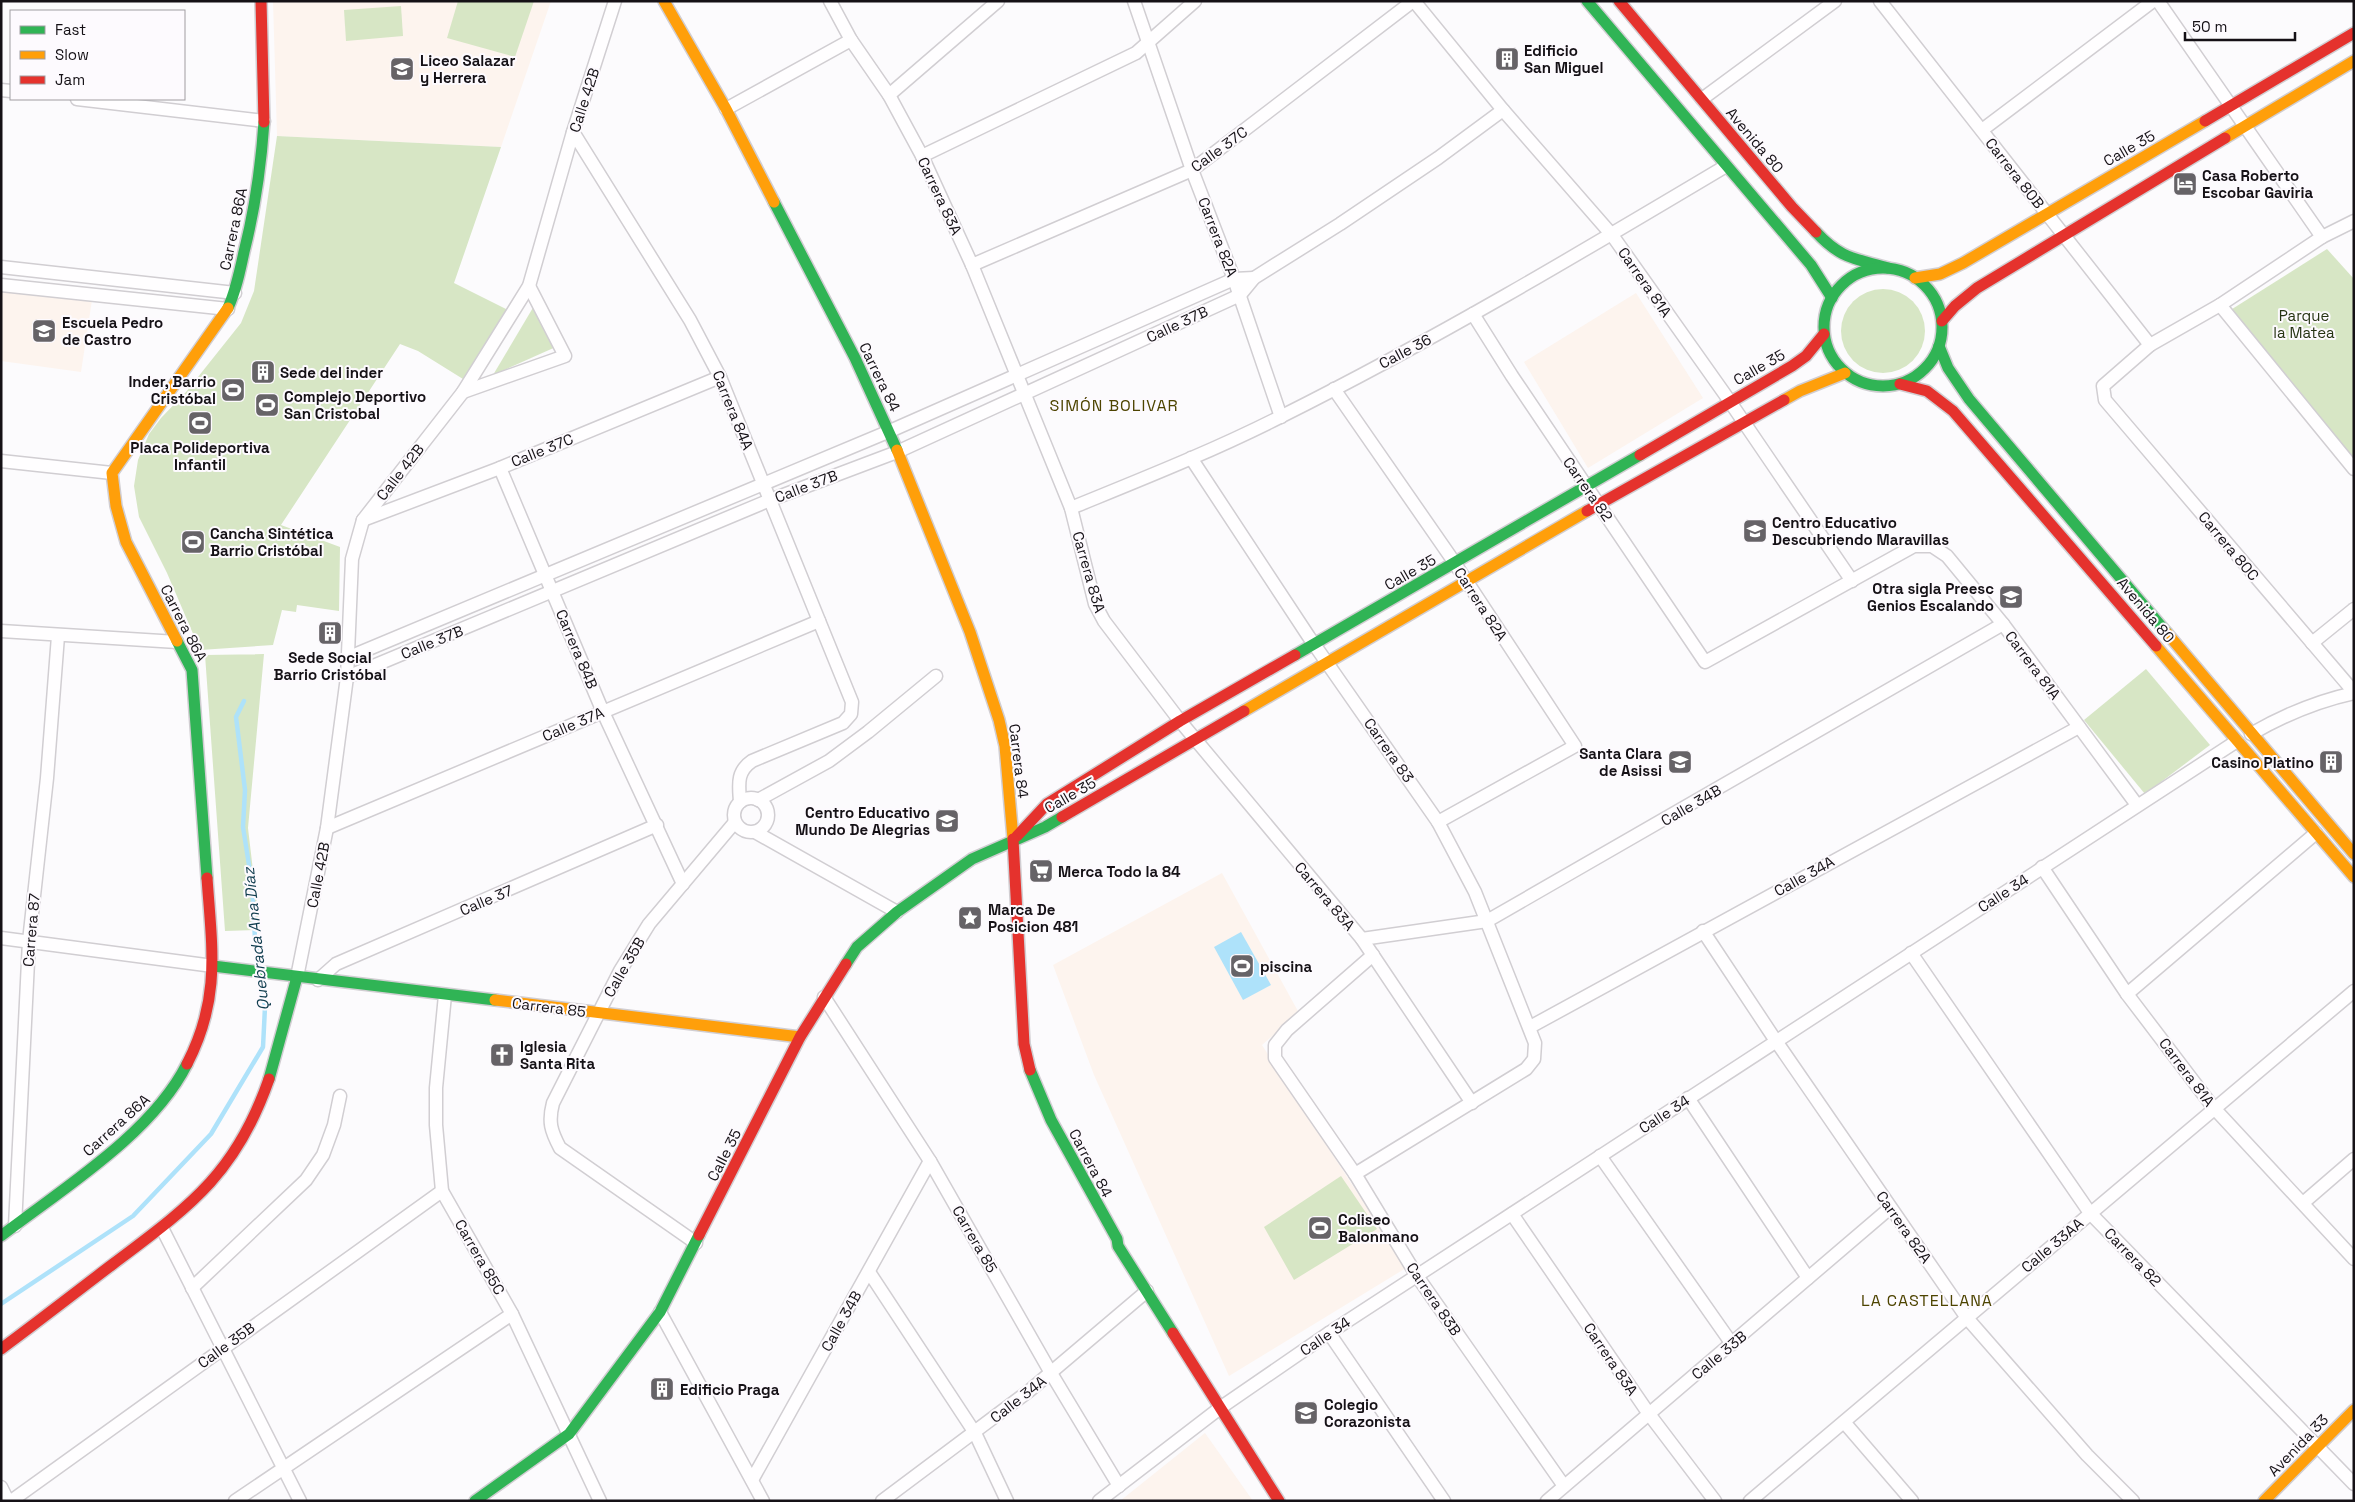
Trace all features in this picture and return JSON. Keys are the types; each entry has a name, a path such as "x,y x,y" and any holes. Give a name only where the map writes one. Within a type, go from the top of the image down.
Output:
{"street":[{"name":"Carrera 86A","path":"1,1236 110,1153 163,1102 179,1081 198,1043 206,1020 213,966 192,670 126,542 116,506 112,474 228,309 235,293 255,207 264,121 261,1"},
{"name":"Calle 42B","path":"297,977 327,828 348,677 347,658 352,559 363,520 463,392 528,286 573,132 615,1"},
{"name":"Carrera 84","path":"664,1 726,109 855,358 890,431 970,632 999,720 1005,746 1013,840 1024,1044 1028,1068 1049,1116 1088,1190 1117,1239 1118,1246 1279,1501"},
{"name":"Carrera 83A","path":"830,1 852,40 889,95 922,156 972,265 1071,508 1095,604 1114,635 1180,721 1362,940 1472,1103"},
{"path":"889,95 998,1"},
{"name":"Carrera 82A","path":"1134,1 1149,40 1192,170 1240,295 1281,417"},
{"path":"922,156 1136,53 1194,1"},
{"name":"Carrera 81A","path":"1413,1 1503,110 1612,235 1852,581 1914,546 1932,546 1947,556 2003,624 2137,805"},
{"name":"Calle 37C","path":"972,265 1192,170 1413,1"},
{"path":"1588,1 1811,265 1832,298"},
{"name":"Avenida 80","path":"1619,1 1792,207 1831,248 1842,255 1888,268"},
{"path":"1702,99 1834,1"},
{"name":"Carrera 80B","path":"1880,1 2150,345"},
{"path":"1982,130 2153,1"},
{"path":"2158,1 2322,237"},
{"name":"Calle 35","path":"1916,278 1940,274 1951,269 2354,33"},
{"path":"726,109 852,40"},
{"path":"1942,321 1977,288 2354,61"},
{"path":"86,100 264,121"},
{"name":"Calle 37B","path":"348,677 770,500 897,452 1240,295 1254,278 1348,219 1438,158 1503,110"},
{"name":"Carrera 84A","path":"573,132 690,320 720,377 849,693 853,708 848,719 843,723 752,762 741,771 738,778 740,802"},
{"name":"Calle 36","path":"1071,508 1191,458 1281,417 1473,314 1612,235 1726,166"},
{"path":"2150,345 2220,305 2322,237 2354,221"},
{"path":"1,267 235,293"},
{"path":"1888,268 1902,271 1916,278 1928,289 1933,297 1942,321 1939,346 1930,363 1917,376 1900,384 1881,386 1862,383 1845,373 1832,357 1824,334 1825,316 1832,298 1848,280 1860,273 1874,269 1888,268"},
{"name":"Calle 37B","path":"347,658 890,431 1017,373 1234,279 1254,278"},
{"path":"1,285 228,309"},
{"path":"463,392 565,356 528,286"},
{"path":"2220,305 2354,469"},
{"name":"Carrera 82","path":"1473,314 1586,487 1705,662 1852,581"},
{"name":"Calle 35","path":"1013,840 1047,804 1180,721 1455,564 1806,356 1824,334"},
{"name":"Carrera 80C","path":"2150,345 2103,386 2105,400 2354,692"},
{"name":"Avenida 80","path":"1939,346 1948,368 1969,399 2354,854"},
{"name":"Calle 35","path":"475,1501 569,1434 660,1312 800,1037 857,947 897,912 972,859 1045,827 1598,504 1800,392 1845,373"},
{"name":"Calle 37C","path":"363,520 500,468 720,377"},
{"name":"Avenida 80","path":"1900,384 1927,391 1940,399 1953,411 2354,877"},
{"name":"Carrera 82A","path":"1334,389 1455,564 1575,746 1438,822"},
{"name":"Carrera 83","path":"1191,458 1314,644 1438,822 1463,865 1488,921 1530,1027 1536,1052 1530,1066 1472,1103"},
{"path":"1,461 112,474"},
{"name":"Carrera 84B","path":"500,468 604,712 683,884"},
{"path":"2312,643 2354,609"},
{"name":"Calle 37A","path":"327,828 819,621"},
{"name":"Calle 34B","path":"1362,940 1488,921 2003,624"},
{"path":"1,631 177,642"},
{"name":"Carrera 87","path":"16,1226 29,942 47,778 58,636"},
{"path":"758,800 828,761 868,732 936,676"},
{"path":"2251,734 2301,709 2354,692"},
{"name":"Calle 34A","path":"1530,1027 2079,727"},
{"name":"Calle 34","path":"1099,1501 1220,1408 1329,1333 2237,741"},
{"path":"749,798 758,800 765,805 768,821 763,828 755,832 747,832 740,828 736,822 735,811 740,802 749,798"},
{"name":"Calle 35B","path":"696,1243 560,1148 551,1132 549,1118 553,1103 620,971 649,924 736,822"},
{"name":"Calle 37","path":"318,980 336,964 657,825"},
{"path":"755,832 897,912"},
{"path":"2127,994 2316,833"},
{"name":"Carrera 81A","path":"2042,867 2127,994 2214,1107 2354,1259"},
{"name":"Carrera 82A","path":"1703,931 1776,1041 1967,1318 2087,1455 2133,1501"},
{"path":"1,938 297,977 275,1063 248,1129 218,1176 162,1228 1,1349"},
{"name":"Carrera 82","path":"1910,953 2090,1213 2354,1484"},
{"name":"Carrera 83B","path":"1372,955 1287,1030 1275,1045 1275,1058 1355,1174 1417,1276 1564,1486"},
{"name":"Carrera 85","path":"297,977 800,1037"},
{"name":"Calle 33AA","path":"1750,1501 2214,1107 2354,991"},
{"name":"Carrera 85C","path":"446,995 436,1088 436,1125 442,1191 512,1314 600,1501"},
{"name":"Carrera 85","path":"824,997 930,1161 1051,1373 1119,1486"},
{"path":"192,1288 306,1180 323,1154 334,1125 340,1096"},
{"path":"1688,1098 1808,1278"},
{"path":"1355,1174 1472,1103"},
{"path":"1600,1156 1732,1344"},
{"path":"2302,1203 2354,1159"},
{"name":"Calle 34B","path":"752,1480 930,1161"},
{"name":"Calle 35B","path":"9,1501 442,1191"},
{"name":"Calle 33B","path":"1547,1501 1890,1208"},
{"name":"Carrera 83A","path":"1512,1214 1649,1414 1715,1501"},
{"path":"162,1228 300,1501"},
{"path":"869,1272 975,1433 1007,1501"},
{"name":"Calle 34A","path":"882,1501 975,1433 1051,1373 1148,1291"},
{"path":"660,1312 763,1501"},
{"path":"235,1501 512,1314"},
{"path":"1329,1333 1444,1501"},
{"name":"Avenida 33","path":"2264,1501 2354,1410"},
{"path":"1844,1422 1912,1501"},
{"path":"1,1487 9,1501"}],"shaded area":[{"name":"Liceo Salazar y Herrera","path":"273,1 551,1 501,147 277,136"},
{"name":"Escuela Pedro de Castro","path":"1,288 92,300 81,372 1,361"},
{"path":"1636,293 1703,398 1588,468 1524,362"},
{"path":"1222,873 1299,1013 1262,1045 1406,1268 1229,1376 1094,1075 1053,965"},
{"path":"1205,1433 1253,1501 1120,1501"}],"green space":[{"path":"458,1 534,1 515,57 447,38"},
{"path":"401,6 403,36 346,41 344,10"},
{"name":"Complejo Deportivo San Cristobal","path":"277,136 501,147 454,283 508,310 463,379 418,351 400,344 281,525 340,547 339,611 297,605 296,612 282,610 273,645 200,650 167,573 139,517 134,486 138,460 149,434 161,418 186,392 241,323 254,291"},
{"name":"Parque la Matea","path":"2327,249 2354,279 2354,464 2229,311"},
{"path":"1883,289 1899,292 1913,301 1922,315 1925,331 1922,347 1913,361 1899,370 1883,373 1867,370 1853,361 1844,347 1841,331 1844,315 1853,301 1867,292"},
{"path":"534,306 558,346 493,375"},
{"path":"264,654 248,828 260,930 225,931 205,655"},
{"path":"2146,669 2210,745 2145,794 2084,720"},
{"name":"Coliseo Balonmano","path":"1341,1176 1377,1229 1294,1280 1264,1227"}],"water":[{"name":"piscina","path":"1241,932 1271,985 1243,1000 1214,947"}],"waterway":[{"name":"Quebrada Ana Díaz","path":"244,701 236,717 245,790 243,827 252,884 255,939 259,967"},
{"name":"Quebrada Ana Díaz","path":"1,1304 133,1216 211,1134 263,1047 265,1007 261,977"}],"traffic: fast":[{"path":"1587,1 1811,265 1832,298"},
{"path":"228,308 238,280 251,220 264,122"},
{"path":"774,202 855,358 897,450"},
{"path":"1816,232 1841,253 1888,268"},
{"path":"1883,268 1905,273 1925,285 1937,305 1942,327 1937,349 1925,369 1905,381 1883,386 1861,381 1841,369 1829,349 1824,327 1829,305 1841,285 1861,273 1883,268"},
{"path":"1939,346 1948,368 1969,399 2167,633"},
{"path":"1295,655 1640,455"},
{"path":"177,641 192,670 207,878"},
{"path":"846,964 857,947 897,912 972,859 1045,827 1062,817"},
{"path":"213,966 495,1000"},
{"path":"269,1079 297,977"},
{"path":"1,1236 104,1159 129,1137 152,1114 171,1090 187,1064"},
{"path":"1030,1070 1051,1120 1117,1239 1118,1246 1173,1333"},
{"path":"475,1501 569,1434 660,1312 699,1235"}],"traffic: slow":[{"path":"664,1 726,109 774,202"},
{"path":"2225,138 2354,61"},
{"path":"1915,278 1940,274 1963,263 2205,121"},
{"path":"177,641 126,542 116,506 112,473 228,308"},
{"path":"1784,400 1800,391 1845,373"},
{"path":"897,450 970,632 999,720 1005,746 1013,839"},
{"path":"1244,711 1587,511"},
{"path":"2167,633 2354,854"},
{"path":"2156,646 2354,877"},
{"path":"495,1000 800,1037"},
{"path":"2264,1501 2354,1410"}],"traffic: jam":[{"path":"261,1 264,122"},
{"path":"1619,1 1792,207 1816,232"},
{"path":"2205,121 2354,33"},
{"path":"1942,321 1955,306 1977,288 2225,138"},
{"path":"1640,455 1792,366 1806,356 1824,334"},
{"path":"1900,384 1927,391 1953,411 2156,646"},
{"path":"1587,511 1784,400"},
{"path":"1017,836 1047,804 1180,721 1295,655"},
{"path":"1062,817 1244,711"},
{"path":"1013,839 1024,1044 1030,1070"},
{"path":"187,1064 198,1040 210,995 212,951 207,878"},
{"path":"699,1235 800,1037 846,964"},
{"path":"1,1349 165,1224 208,1185 242,1140 269,1079"},
{"path":"1173,1333 1279,1501"}],"place":[{"name":"Edificio San Miguel","path":"1507,59"},
{"name":"Liceo Salazar y Herrera","path":"402,69"},
{"name":"Casa Roberto Escobar Gaviria","path":"2185,184"},
{"name":"Escuela Pedro de Castro","path":"44,331"},
{"name":"Sede del inder","path":"263,372"},
{"name":"Inder, Barrio Cristóbal","path":"233,390"},
{"name":"Complejo Deportivo San Cristobal","path":"267,405"},
{"name":"Placa Polideportiva Infantil","path":"200,423"},
{"name":"Centro Educativo Descubriendo Maravillas","path":"1755,531"},
{"name":"Cancha Sintética Barrio Cristóbal","path":"193,542"},
{"name":"Otra sigla Preesc Genios Escalando","path":"2011,597"},
{"name":"Sede Social Barrio Cristóbal","path":"330,633"},
{"name":"Santa Clara de Asissi","path":"1680,762"},
{"name":"Casino Platino","path":"2331,762"},
{"name":"Centro Educativo Mundo De Alegrias","path":"947,821"},
{"name":"Merca Todo la 84","path":"1041,871"},
{"name":"Marca De Posicion 481","path":"970,918"},
{"name":"piscina","path":"1242,966"},
{"name":"Iglesia Santa Rita","path":"502,1055"},
{"name":"Coliseo Balonmano","path":"1320,1228"},
{"name":"Edificio Praga","path":"662,1389"},
{"name":"Colegio Corazonista","path":"1306,1413"}],"district":[{"name":"SIMÓN BOLIVAR","path":"1114,405"},
{"name":"LA CASTELLANA","path":"1927,1300"}]}
